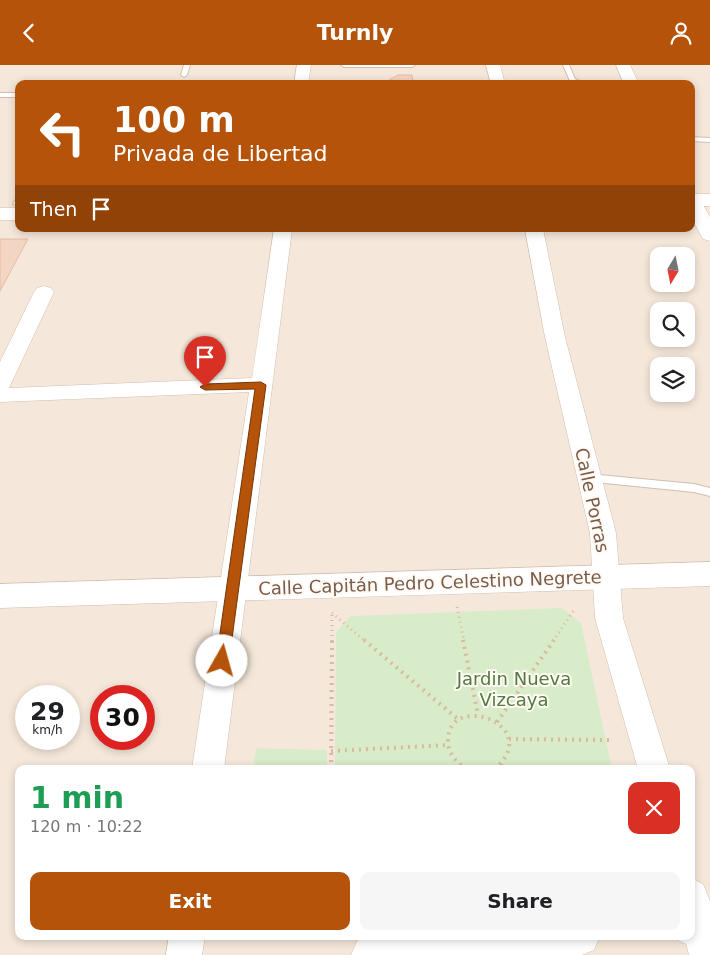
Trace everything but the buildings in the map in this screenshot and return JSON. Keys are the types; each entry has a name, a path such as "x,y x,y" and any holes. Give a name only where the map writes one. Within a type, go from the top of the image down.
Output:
{"street":[{"path":"302,80 304,65"},
{"path":"493,65 497,80"},
{"path":"623,65 630,80"},
{"path":"697,204 710,235"},
{"path":"0,214 15,205"},
{"path":"209,765 283,232"},
{"name":"Calle Porras","path":"535,232 555,337 603,533 609,618 653,765"},
{"path":"0,384 44,292"},
{"path":"0,395 261,385"},
{"name":"Calle Capitán Pedro Celestino Negrete","path":"0,596 710,574"},
{"path":"184,955 186,940"},
{"path":"371,955 536,940"}],"lane":[{"path":"184,75 187,65"},
{"path":"344,65 412,65"},
{"path":"566,65 572,80"},
{"path":"0,95 15,95"},
{"path":"695,139 710,139"},
{"path":"589,478 694,488 710,492"}],"path":[{"path":"457,607 478,715"},
{"path":"497,722 574,610"},
{"path":"331,765 332,613 459,720"},
{"path":"462,765 451,754 448,745 448,735 452,726 459,720 478,715 497,722 504,729 510,748 502,765"},
{"path":"508,739 610,739"},
{"path":"331,751 448,745"}],"shaded area":[{"path":"0,65 710,65 710,955 0,955"}],"green space":[{"name":"Jardin Nueva Vizcaya","path":"562,608 581,623 611,765 335,765 336,632 351,616"},
{"path":"256,748 327,750 327,765 254,765"}],"route":[{"path":"205,387 261,385 222,661"}]}
